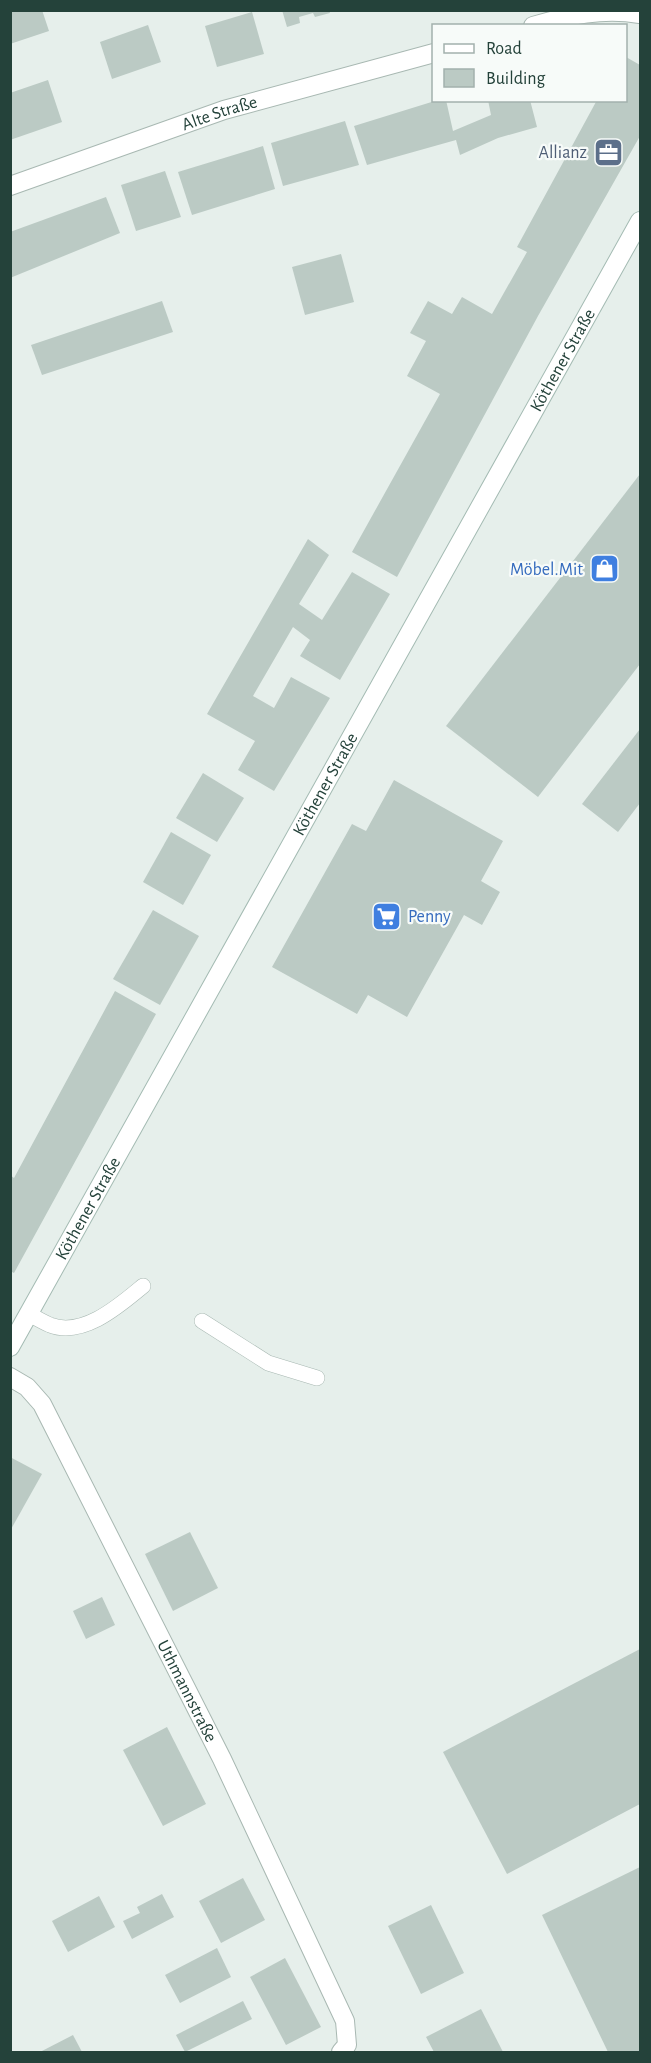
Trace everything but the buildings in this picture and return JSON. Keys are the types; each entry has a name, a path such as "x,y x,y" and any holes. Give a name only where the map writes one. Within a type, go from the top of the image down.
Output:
{"street":[{"path":"540,24 578,13 606,11 640,14"},
{"name":"Alte Straße","path":"10,186 224,110 432,54"},
{"name":"Köthener Straße","path":"10,1347 640,221"},
{"name":"Uthmannstraße","path":"10,1377 27,1387 42,1404 222,1759 345,2021 347,2045 341,2052"}],"lane":[{"path":"29,1314 52,1326 81,1326 118,1306 143,1286"},
{"path":"202,1321 268,1363 317,1378"}],"place":[{"name":"Allianz","path":"608,152"},
{"name":"Möbel.Mit","path":"604,569"},
{"name":"Penny","path":"387,916"}]}
